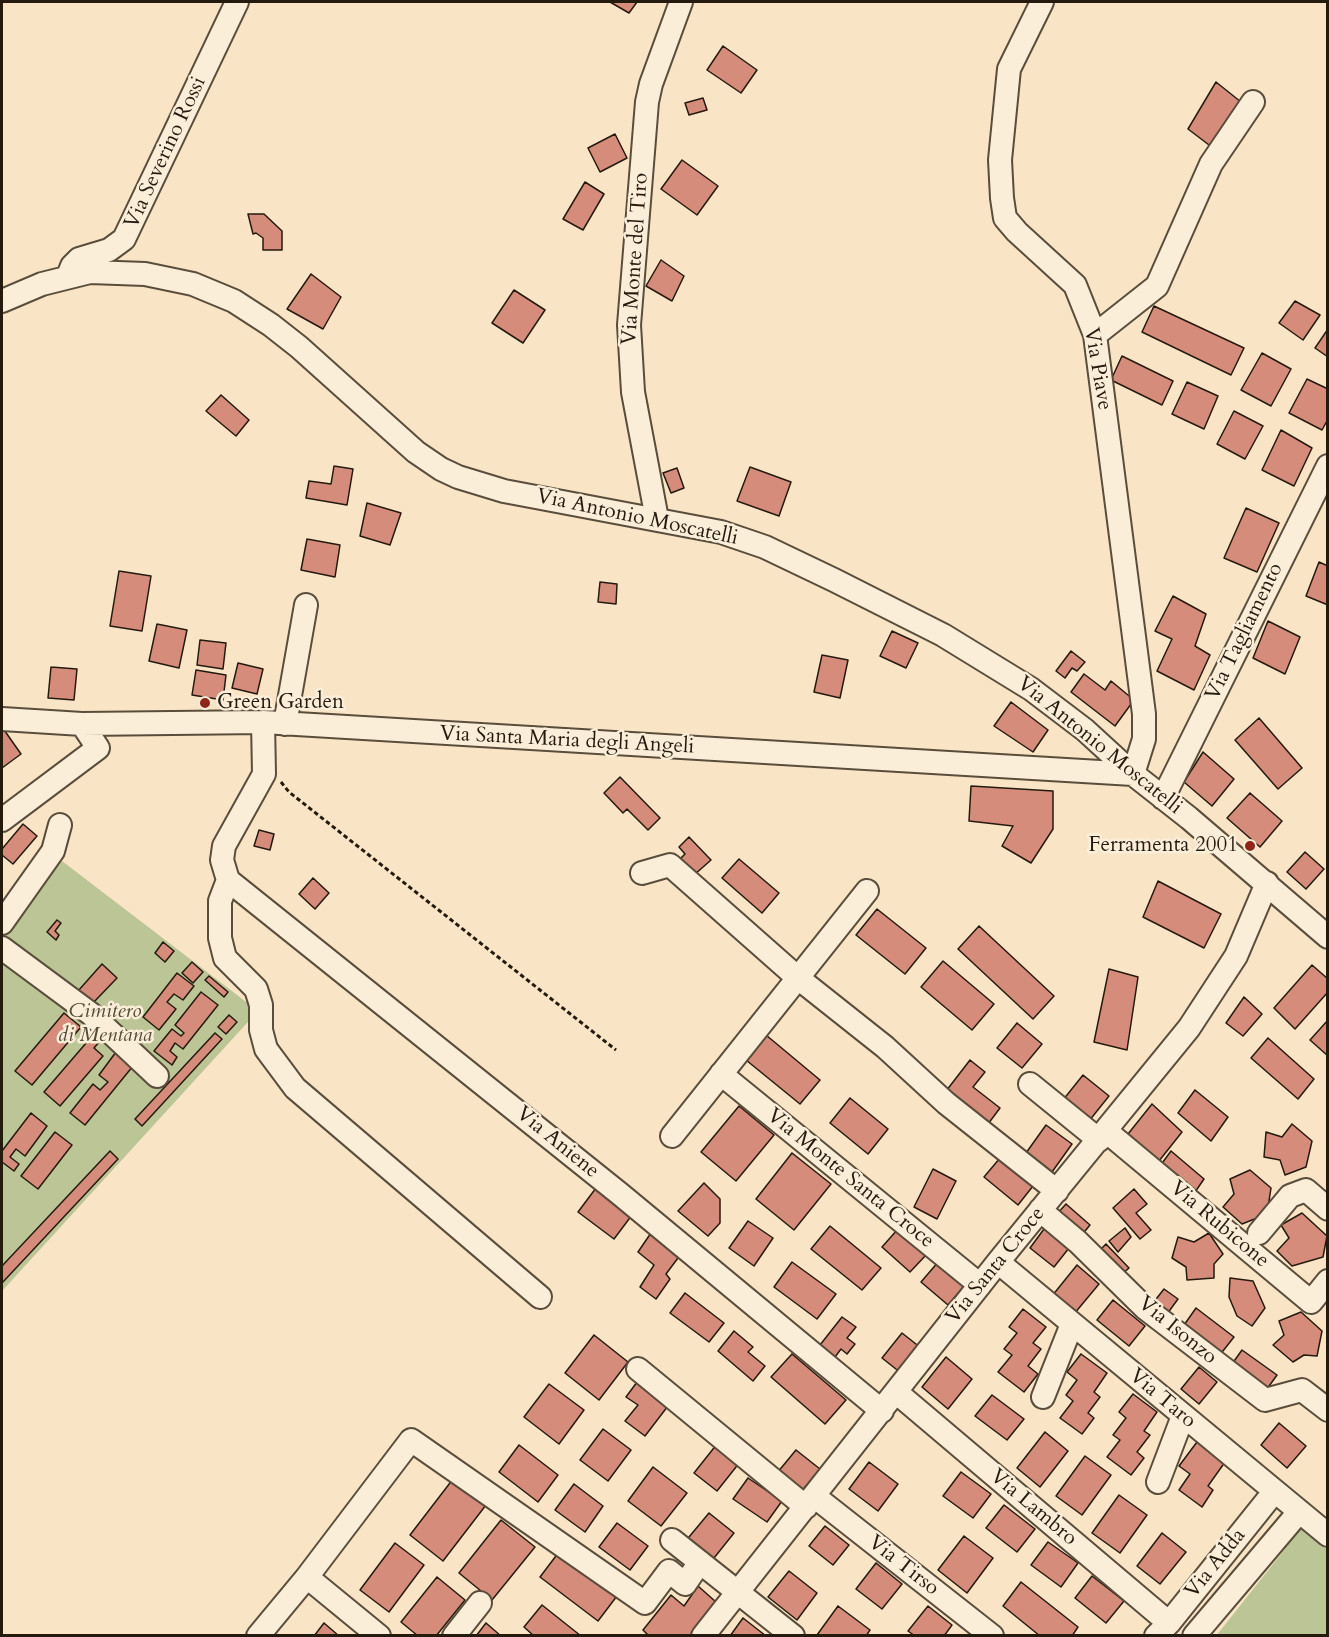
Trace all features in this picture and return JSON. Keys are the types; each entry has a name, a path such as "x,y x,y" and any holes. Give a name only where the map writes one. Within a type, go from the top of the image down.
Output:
{"street":[{"name":"Via Severino Rossi","path":"68,276 72,266 79,259 116,247 124,239 237,2"},
{"name":"Via Monte del Tiro","path":"657,519 633,393 629,325 647,102 651,84 681,2"},
{"name":"Via Piave","path":"1042,2 1009,69 1000,160 1003,208 1005,218 1017,232 1075,285 1095,335 1144,714 1144,739 1133,774"},
{"path":"1095,335 1157,286 1211,164 1253,102"},
{"name":"Via Antonio Moscatelli","path":"2,301 35,286 90,272 145,274 178,280 212,291 241,305 281,332 416,452 449,474 504,492 721,532 765,548 844,585 943,635 1005,672 1058,709 1091,735 1133,774 1267,883 1328,937"},
{"name":"Via Tagliamento","path":"1164,798 1328,466"},
{"path":"306,605 264,763 264,774 224,846 222,860 228,880 220,902 220,938 225,958 256,989 261,1005 261,1030 266,1049 295,1088 540,1297"},
{"name":"Via Santa Maria degli Angeli","path":"2,719 82,724 274,723 1133,774"},
{"path":"2,820 98,748 82,724"},
{"path":"2,923 53,851 60,825"},
{"path":"642,873 670,865 798,978 885,1047 946,1102 1057,1191"},
{"name":"Via Aniene","path":"228,880 620,1194 882,1411"},
{"name":"Via Santa Croce","path":"703,1635 998,1262 1189,1028 1236,956 1267,883"},
{"path":"672,1136 867,891"},
{"path":"2,948 91,1014 157,1076"},
{"name":"Via Monte Santa Croce","path":"721,1074 980,1285"},
{"path":"1030,1084 1102,1135"},
{"name":"Via Rubicone","path":"1102,1135 1311,1302 1328,1281"},
{"path":"1259,1233 1290,1196 1305,1190 1328,1209"},
{"name":"Via Isonzo","path":"1040,1210 1078,1242 1145,1308 1265,1400 1302,1390 1328,1410"},
{"name":"Via Taro","path":"998,1262 1328,1535"},
{"path":"1043,1397 1072,1324"},
{"name":"Via Tirso","path":"638,1369 810,1502 992,1635"},
{"name":"Via Lambro","path":"896,1392 1163,1629"},
{"path":"1158,1482 1183,1416"},
{"path":"258,1635 307,1577 411,1440 645,1603 669,1571 685,1584 700,1563"},
{"name":"Via Adda","path":"1163,1629 1274,1492"},
{"name":"Via Adda","path":"1194,1635 1299,1512"},
{"path":"672,1540 793,1635"},
{"path":"307,1577 379,1635"},
{"path":"454,1635 480,1603"}],"path":[{"path":"264,763 289,792 616,1050"}],"green space":[{"name":"Cimitero di Mentana","path":"62,861 258,1011 2,1291 2,931"},
{"path":"1308,1520 1327,1539 1327,1635 1216,1636"}],"building":[{"path":"610,2 637,2 629,13"},
{"path":"723,46 757,70 741,93 707,70"},
{"path":"1216,82 1241,102 1213,148 1188,129"},
{"path":"703,98 707,110 689,115 685,103"},
{"path":"615,134 627,158 600,172 588,148"},
{"path":"682,160 718,186 697,215 661,189"},
{"path":"585,182 604,194 583,230 563,219"},
{"path":"248,214 264,214 282,231 282,250 263,250 263,238 256,233 253,234"},
{"path":"661,260 684,276 672,301 646,286"},
{"path":"311,274 341,297 323,329 287,309"},
{"path":"514,290 545,310 523,343 492,323"},
{"path":"1295,301 1320,315 1303,340 1279,323"},
{"path":"1154,306 1244,348 1231,375 1142,332"},
{"path":"1328,329 1328,357 1315,348"},
{"path":"1262,353 1291,369 1271,406 1241,390"},
{"path":"1122,356 1173,381 1162,405 1111,380"},
{"path":"1307,379 1328,389 1328,419 1322,430 1289,413"},
{"path":"1187,382 1218,396 1204,429 1172,414"},
{"path":"221,395 249,420 236,436 206,411"},
{"path":"1234,411 1263,426 1245,459 1217,444"},
{"path":"1281,430 1312,448 1294,486 1262,470"},
{"path":"334,466 353,469 347,505 306,498 309,481 331,484"},
{"path":"750,467 791,482 779,516 737,501"},
{"path":"677,468 684,488 671,493 663,473"},
{"path":"367,503 401,513 390,545 360,536"},
{"path":"1246,508 1279,523 1257,572 1224,558"},
{"path":"307,539 340,545 335,577 301,570"},
{"path":"1319,562 1328,566 1328,605 1306,596"},
{"path":"119,571 151,576 142,631 110,626"},
{"path":"600,582 617,584 616,604 598,602"},
{"path":"1173,596 1206,614 1195,646 1210,655 1194,690 1157,671 1172,639 1155,631"},
{"path":"1268,621 1300,637 1285,674 1253,658"},
{"path":"157,624 187,630 179,668 149,661"},
{"path":"892,631 918,643 906,668 880,656"},
{"path":"200,640 226,643 223,669 197,665"},
{"path":"1071,651 1085,662 1077,671 1072,668 1065,678 1056,671"},
{"path":"822,655 848,660 840,698 814,692"},
{"path":"238,663 263,669 257,694 232,688"},
{"path":"51,667 77,669 74,700 48,698"},
{"path":"196,670 226,675 223,700 192,695"},
{"path":"1084,674 1105,690 1111,681 1134,700 1115,726 1071,692"},
{"path":"1011,702 1048,730 1033,752 994,726"},
{"path":"1259,718 1302,768 1278,789 1235,740"},
{"path":"2,727 21,754 2,768"},
{"path":"1203,752 1234,779 1212,806 1184,782"},
{"path":"620,777 660,818 648,830 627,809 623,813 604,793"},
{"path":"971,786 1053,791 1053,829 1031,863 1002,846 1013,826 969,821"},
{"path":"1250,793 1282,821 1260,847 1227,818"},
{"path":"23,824 37,836 13,864 2,855 2,849"},
{"path":"259,830 274,834 270,850 254,846"},
{"path":"689,837 711,860 694,875 679,860 685,854 679,847"},
{"path":"1305,852 1324,869 1306,889 1287,872"},
{"path":"739,859 779,893 762,913 722,878"},
{"path":"313,878 329,893 315,909 299,894"},
{"path":"1158,881 1221,914 1204,948 1143,917"},
{"path":"877,909 926,948 905,974 856,935"},
{"path":"57,920 61,923 55,931 59,935 56,940 47,932"},
{"path":"979,926 1054,996 1033,1019 958,949"},
{"path":"163,942 174,951 165,962 155,953"},
{"path":"943,961 994,1004 972,1030 921,987"},
{"path":"192,962 203,972 193,983 182,973"},
{"path":"102,964 117,978 92,1004 78,991"},
{"path":"1312,965 1328,979 1328,992 1295,1029 1274,1008"},
{"path":"1109,969 1138,977 1127,1050 1094,1042"},
{"path":"177,973 194,986 183,1000 174,994 167,1002 176,1009 159,1030 143,1017"},
{"path":"209,976 228,992 224,997 205,980"},
{"path":"201,992 218,1005 183,1049 175,1043 170,1051 177,1057 172,1065 154,1051 172,1029 181,1036 184,1033 175,1025"},
{"path":"1244,997 1262,1014 1243,1036 1226,1023"},
{"path":"64,1013 81,1027 32,1085 15,1071"},
{"path":"229,1015 237,1022 226,1034 218,1027"},
{"path":"1328,1020 1328,1056 1310,1040"},
{"path":"1017,1023 1042,1044 1022,1068 997,1048"},
{"path":"215,1033 222,1039 142,1126 135,1119"},
{"path":"93,1035 100,1041 94,1048 103,1056 60,1106 44,1092"},
{"path":"766,1035 820,1080 800,1104 746,1060"},
{"path":"1268,1038 1314,1079 1298,1099 1251,1058"},
{"path":"116,1052 133,1066 85,1125 70,1113 93,1084 100,1090 108,1082 99,1075"},
{"path":"970,1060 985,1072 973,1087 1000,1108 985,1128 943,1095"},
{"path":"1083,1075 1109,1096 1089,1121 1063,1100"},
{"path":"1195,1090 1228,1117 1211,1141 1178,1113"},
{"path":"850,1098 888,1129 868,1154 830,1123"},
{"path":"1152,1104 1182,1132 1159,1161 1128,1134"},
{"path":"739,1106 774,1135 736,1181 701,1152"},
{"path":"31,1113 47,1126 25,1156 16,1149 10,1157 19,1164 14,1171 2,1162 2,1151"},
{"path":"1292,1124 1312,1141 1306,1167 1285,1175 1280,1160 1264,1157 1266,1132 1282,1137"},
{"path":"1046,1125 1072,1144 1052,1172 1026,1153"},
{"path":"55,1132 72,1145 38,1189 21,1176"},
{"path":"110,1151 118,1159 2,1283 2,1266"},
{"path":"1171,1151 1204,1179 1193,1195 1160,1166"},
{"path":"792,1153 831,1184 794,1230 756,1199"},
{"path":"1000,1158 1033,1186 1018,1205 984,1177"},
{"path":"933,1169 956,1181 937,1219 914,1207"},
{"path":"1250,1170 1271,1188 1267,1214 1242,1224 1223,1207 1234,1194 1230,1179"},
{"path":"704,1183 720,1199 720,1223 708,1236 678,1211"},
{"path":"596,1188 632,1215 614,1239 578,1212"},
{"path":"1134,1189 1147,1204 1136,1213 1151,1230 1140,1239 1113,1208"},
{"path":"1066,1204 1090,1225 1081,1236 1056,1215"},
{"path":"1302,1213 1327,1236 1323,1257 1292,1266 1277,1251 1289,1238 1281,1225"},
{"path":"748,1221 773,1238 754,1266 729,1248"},
{"path":"830,1226 881,1268 862,1290 811,1249"},
{"path":"1125,1228 1131,1237 1118,1252 1109,1241"},
{"path":"898,1229 927,1254 910,1272 882,1247"},
{"path":"1044,1229 1069,1248 1054,1267 1030,1248"},
{"path":"653,1230 681,1254 666,1274 670,1279 656,1299 640,1287 654,1265 638,1252"},
{"path":"1209,1233 1223,1254 1214,1264 1214,1278 1187,1280 1186,1267 1172,1258 1178,1237 1194,1242"},
{"path":"1106,1244 1129,1268 1120,1276 1098,1252"},
{"path":"939,1261 966,1284 948,1305 921,1282"},
{"path":"792,1262 836,1294 817,1319 774,1287"},
{"path":"1077,1265 1099,1284 1074,1314 1052,1296"},
{"path":"1230,1278 1253,1281 1265,1308 1252,1326 1237,1316 1229,1297"},
{"path":"1164,1289 1178,1299 1167,1314 1153,1303"},
{"path":"685,1293 724,1323 709,1342 670,1313"},
{"path":"1113,1300 1145,1326 1129,1346 1097,1320"},
{"path":"1196,1308 1234,1337 1219,1356 1182,1328"},
{"path":"1023,1309 1046,1327 1033,1343 1041,1349 1028,1366 1038,1374 1024,1392 998,1372 1012,1355 1004,1349 1017,1333 1009,1327"},
{"path":"1301,1312 1322,1331 1317,1356 1304,1355 1293,1362 1273,1345 1284,1335 1279,1321"},
{"path":"842,1317 856,1327 847,1338 855,1344 847,1354 841,1349 835,1357 820,1345"},
{"path":"734,1331 753,1347 748,1352 765,1366 753,1381 718,1351"},
{"path":"902,1333 921,1348 901,1373 882,1358"},
{"path":"594,1335 628,1362 599,1400 565,1373"},
{"path":"1242,1350 1277,1375 1267,1389 1232,1364"},
{"path":"792,1354 846,1400 825,1424 771,1377"},
{"path":"1081,1354 1107,1373 1094,1392 1100,1397 1088,1413 1094,1418 1082,1434 1060,1418 1073,1401 1066,1395 1077,1380 1067,1372"},
{"path":"946,1357 972,1379 948,1409 922,1387"},
{"path":"1199,1367 1217,1382 1199,1404 1181,1389"},
{"path":"640,1378 671,1402 645,1436 625,1421 638,1405 626,1397"},
{"path":"549,1384 584,1410 559,1444 524,1417"},
{"path":"1133,1394 1157,1412 1144,1431 1150,1435 1137,1452 1144,1458 1131,1475 1107,1457 1120,1440 1113,1435 1126,1418 1119,1412"},
{"path":"992,1395 1024,1419 1007,1440 975,1416"},
{"path":"1279,1423 1306,1446 1287,1468 1261,1445"},
{"path":"603,1429 631,1450 608,1481 580,1460"},
{"path":"1045,1432 1068,1451 1040,1487 1017,1468"},
{"path":"1197,1442 1225,1462 1208,1486 1213,1490 1202,1507 1179,1490 1190,1474 1179,1466"},
{"path":"717,1444 740,1462 717,1491 694,1473"},
{"path":"519,1445 558,1475 538,1502 499,1472"},
{"path":"796,1450 820,1469 801,1492 777,1473"},
{"path":"1085,1456 1111,1475 1082,1515 1056,1496"},
{"path":"869,1462 898,1484 878,1511 849,1489"},
{"path":"653,1467 687,1493 661,1526 628,1501"},
{"path":"961,1472 991,1494 973,1518 943,1496"},
{"path":"748,1478 782,1501 767,1522 733,1499"},
{"path":"453,1479 486,1505 443,1561 410,1535"},
{"path":"574,1484 603,1506 585,1532 555,1510"},
{"path":"1119,1495 1147,1515 1120,1553 1092,1533"},
{"path":"1004,1505 1035,1529 1017,1552 986,1528"},
{"path":"709,1513 734,1533 710,1563 684,1543"},
{"path":"501,1520 535,1547 492,1600 459,1573"},
{"path":"617,1523 648,1546 630,1570 599,1547"},
{"path":"825,1526 849,1545 833,1565 809,1546"},
{"path":"1162,1533 1186,1552 1160,1584 1137,1566"},
{"path":"964,1536 993,1558 967,1593 938,1570"},
{"path":"1048,1542 1078,1563 1061,1587 1031,1565"},
{"path":"395,1543 424,1565 389,1612 360,1590"},
{"path":"562,1548 620,1592 598,1621 540,1577"},
{"path":"876,1563 902,1584 882,1609 856,1589"},
{"path":"789,1571 817,1593 797,1620 768,1597"},
{"path":"1092,1576 1124,1601 1106,1623 1075,1598"},
{"path":"437,1577 465,1600 436,1636 418,1636 401,1622"},
{"path":"1021,1582 1078,1627 1072,1636 1040,1636 1003,1606"},
{"path":"698,1586 716,1602 691,1636 649,1636 643,1630 671,1595 684,1606"},
{"path":"542,1605 581,1636 534,1636 524,1627"},
{"path":"838,1606 870,1630 866,1636 817,1635"},
{"path":"928,1606 952,1625 944,1636 915,1636 908,1631"},
{"path":"743,1618 766,1636 730,1636"},
{"path":"324,1623 339,1636 314,1636"},
{"path":"486,1623 501,1636 476,1636"}],"place":[{"name":"Green Garden","path":"205,703"},
{"name":"Ferramenta 2001","path":"1250,846"}]}
